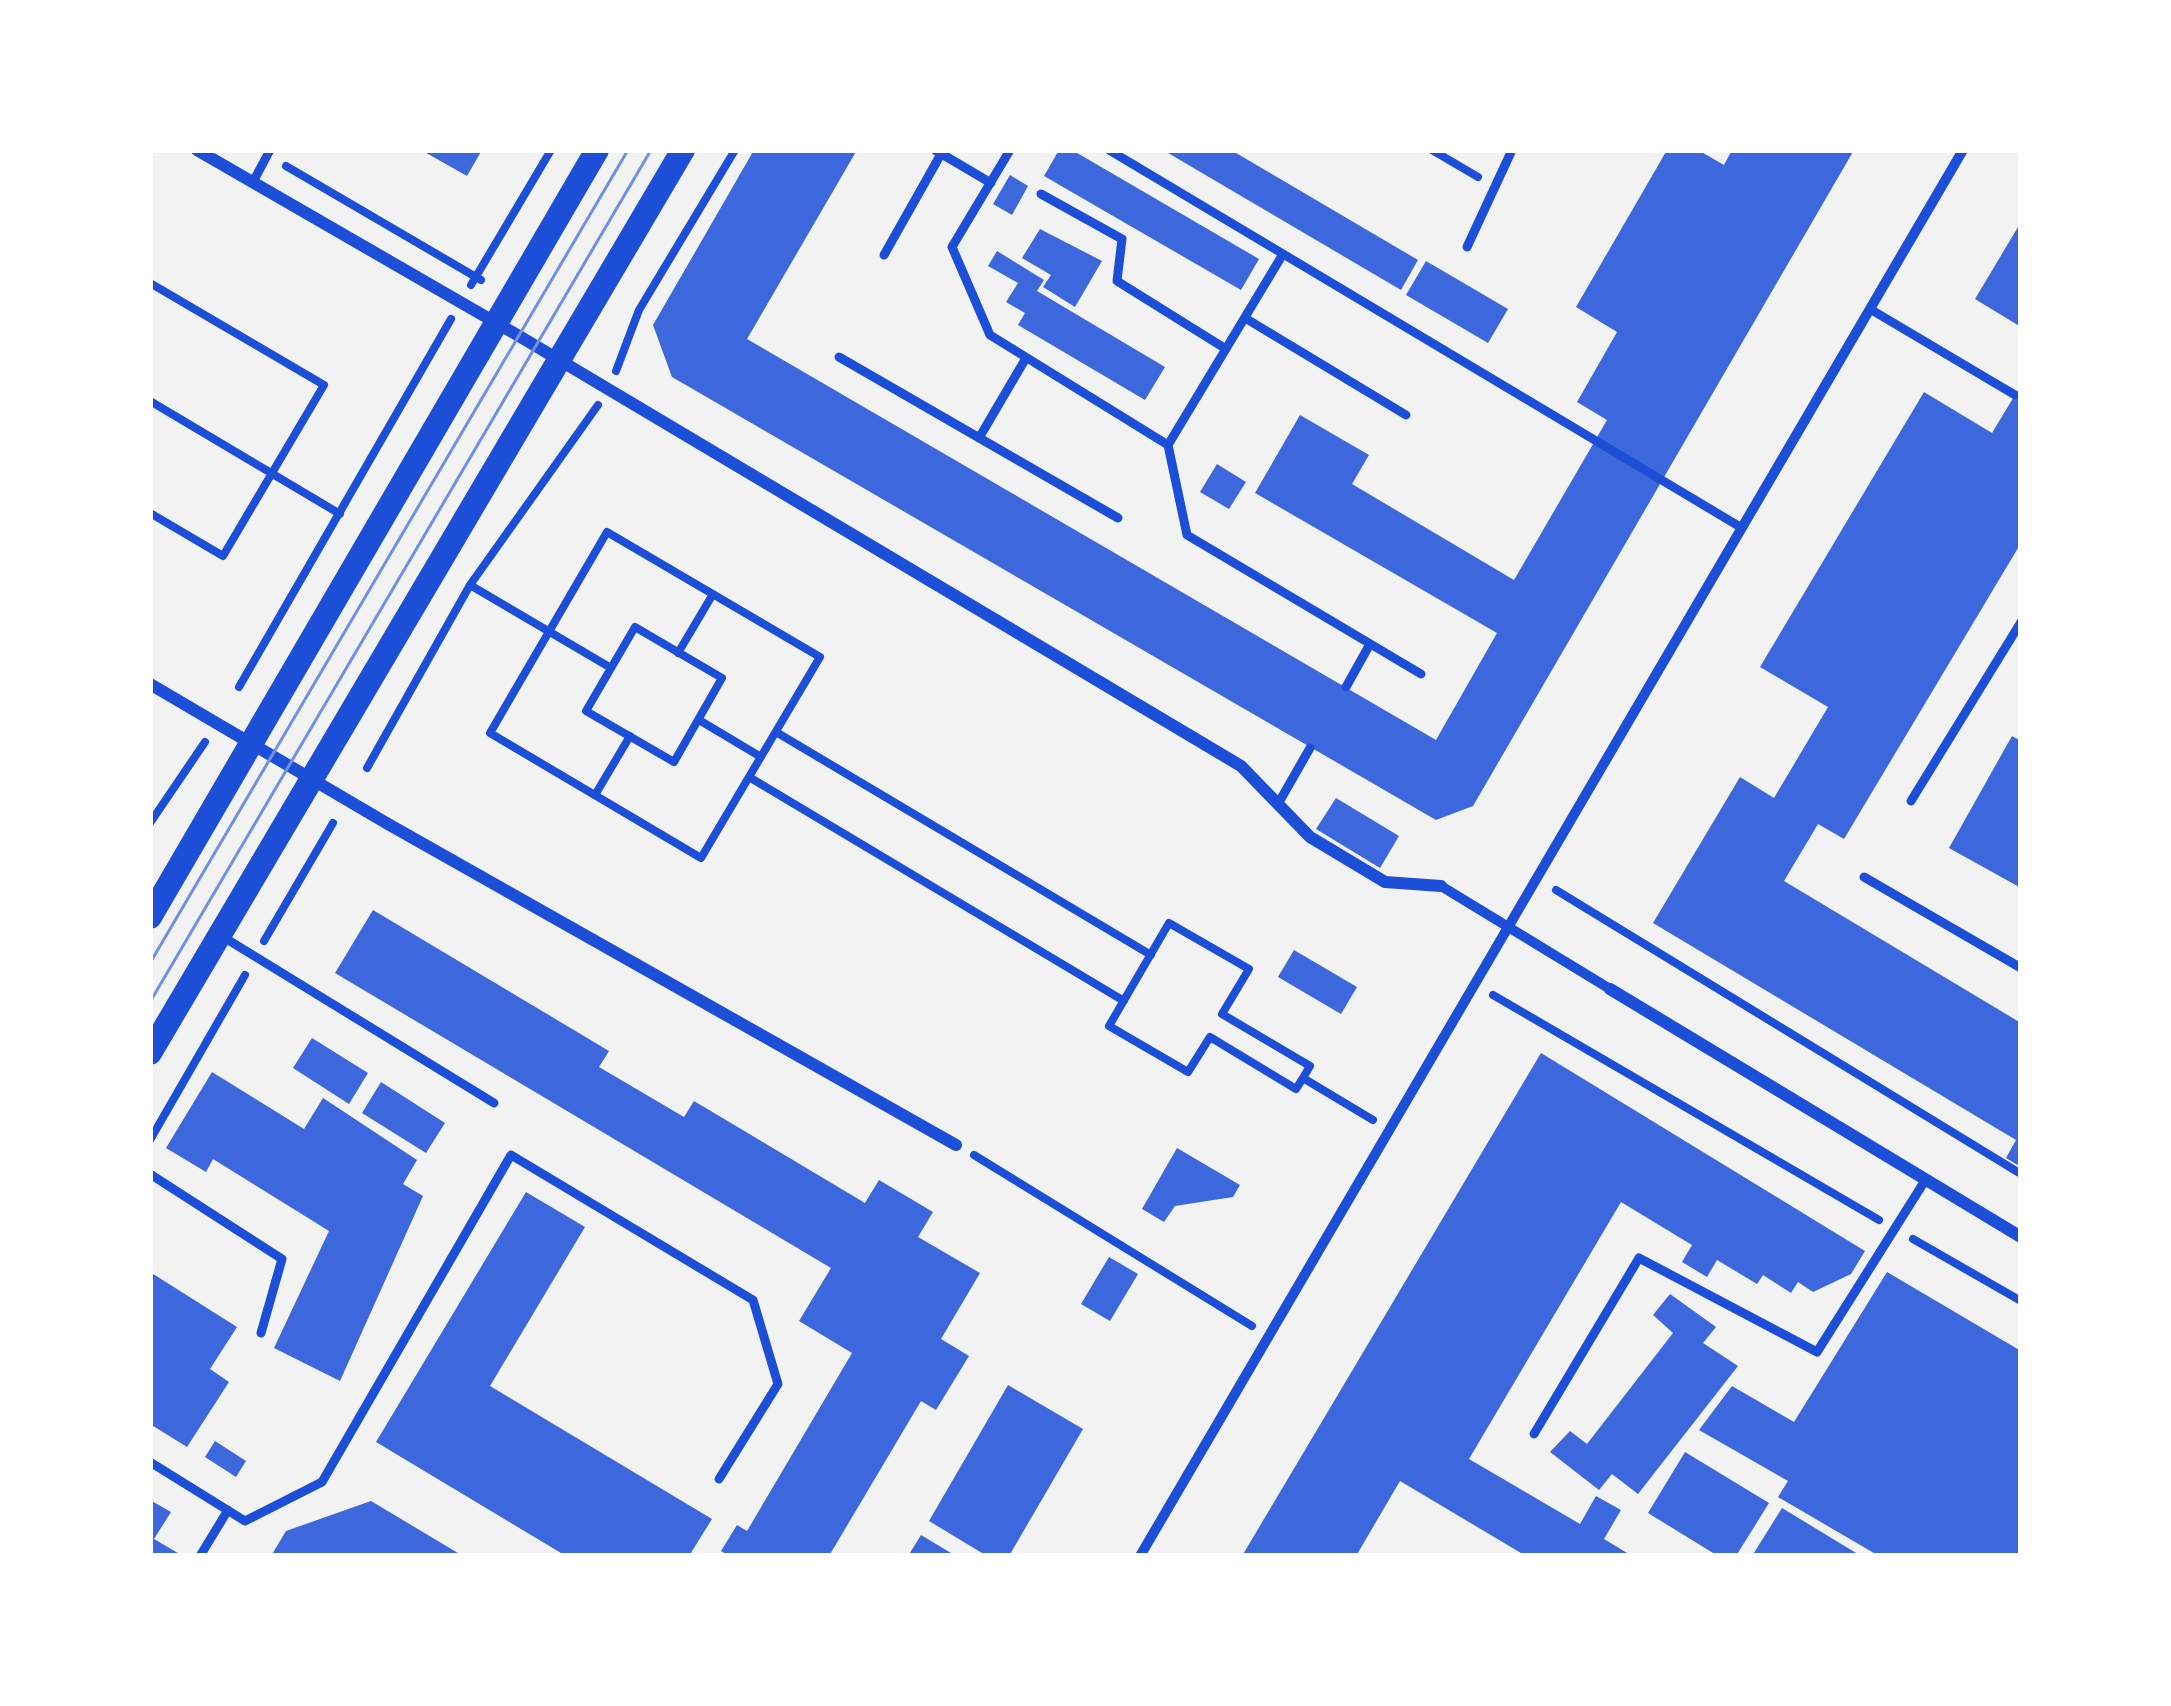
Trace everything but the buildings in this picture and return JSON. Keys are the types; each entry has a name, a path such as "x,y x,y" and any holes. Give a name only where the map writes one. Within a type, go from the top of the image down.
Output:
{"main road":[{"path":"150,917 597,150"},
{"path":"150,1053 683,150"}],"street":[{"path":"196,150 496,322 1241,766 1310,837 1385,882 1441,886 2021,1237"},
{"path":"1140,1556 1963,150"},
{"path":"150,684 956,1145"}],"lane":[{"path":"1010,150 952,247 990,335 1168,445"},
{"path":"1109,150 1742,528"},
{"path":"1467,248 1512,150"},
{"path":"884,256 938,152 991,183"},
{"path":"253,182 269,153"},
{"path":"1041,194 1122,239 1117,281 1226,349"},
{"path":"1283,254 1168,445 1187,535 1420,674"},
{"path":"1870,309 2015,395"},
{"path":"1244,318 1406,415"},
{"path":"839,358 1118,518"},
{"path":"979,438 1026,358"},
{"path":"1911,802 2021,622"},
{"path":"1346,687 1370,644"},
{"path":"1278,804 1310,748"},
{"path":"1864,877 2021,968"},
{"path":"220,935 494,1102"},
{"path":"150,1462 245,1521 322,1481 511,1155 753,1300 778,1384 719,1479"},
{"path":"150,1174 281,1259 261,1333"},
{"path":"1534,1434 1639,1258 1817,1352 1926,1179"},
{"path":"200,1556 228,1510"}],"path":[{"path":"239,687 551,150"},
{"path":"368,768 470,585 609,389 640,310 735,150"},
{"path":"1432,150 1495,187"},
{"path":"269,153 478,278"},
{"path":"150,283 324,386 223,556 150,513"},
{"path":"150,401 340,514"},
{"path":"607,532 712,594 820,656 701,858 490,733 607,532"},
{"path":"470,585 611,668"},
{"path":"678,653 712,594"},
{"path":"635,627 678,653 722,678 674,762 586,711 635,627"},
{"path":"699,720 761,757"},
{"path":"776,732 1151,955"},
{"path":"595,795 630,736"},
{"path":"150,823 205,742"},
{"path":"749,777 1124,1001"},
{"path":"150,1140 333,823"},
{"path":"1537,879 2021,1174"},
{"path":"1169,923 1249,969 1222,1014 1310,1066 1296,1089 1210,1036 1188,1072 1109,1026 1124,1001 1169,923"},
{"path":"1475,984 2021,1301"},
{"path":"1303,1078 1390,1130"},
{"path":"956,1145 1269,1336"}],"tram line":[{"path":"150,963 628,150"},
{"path":"150,1002 651,150"}]}
